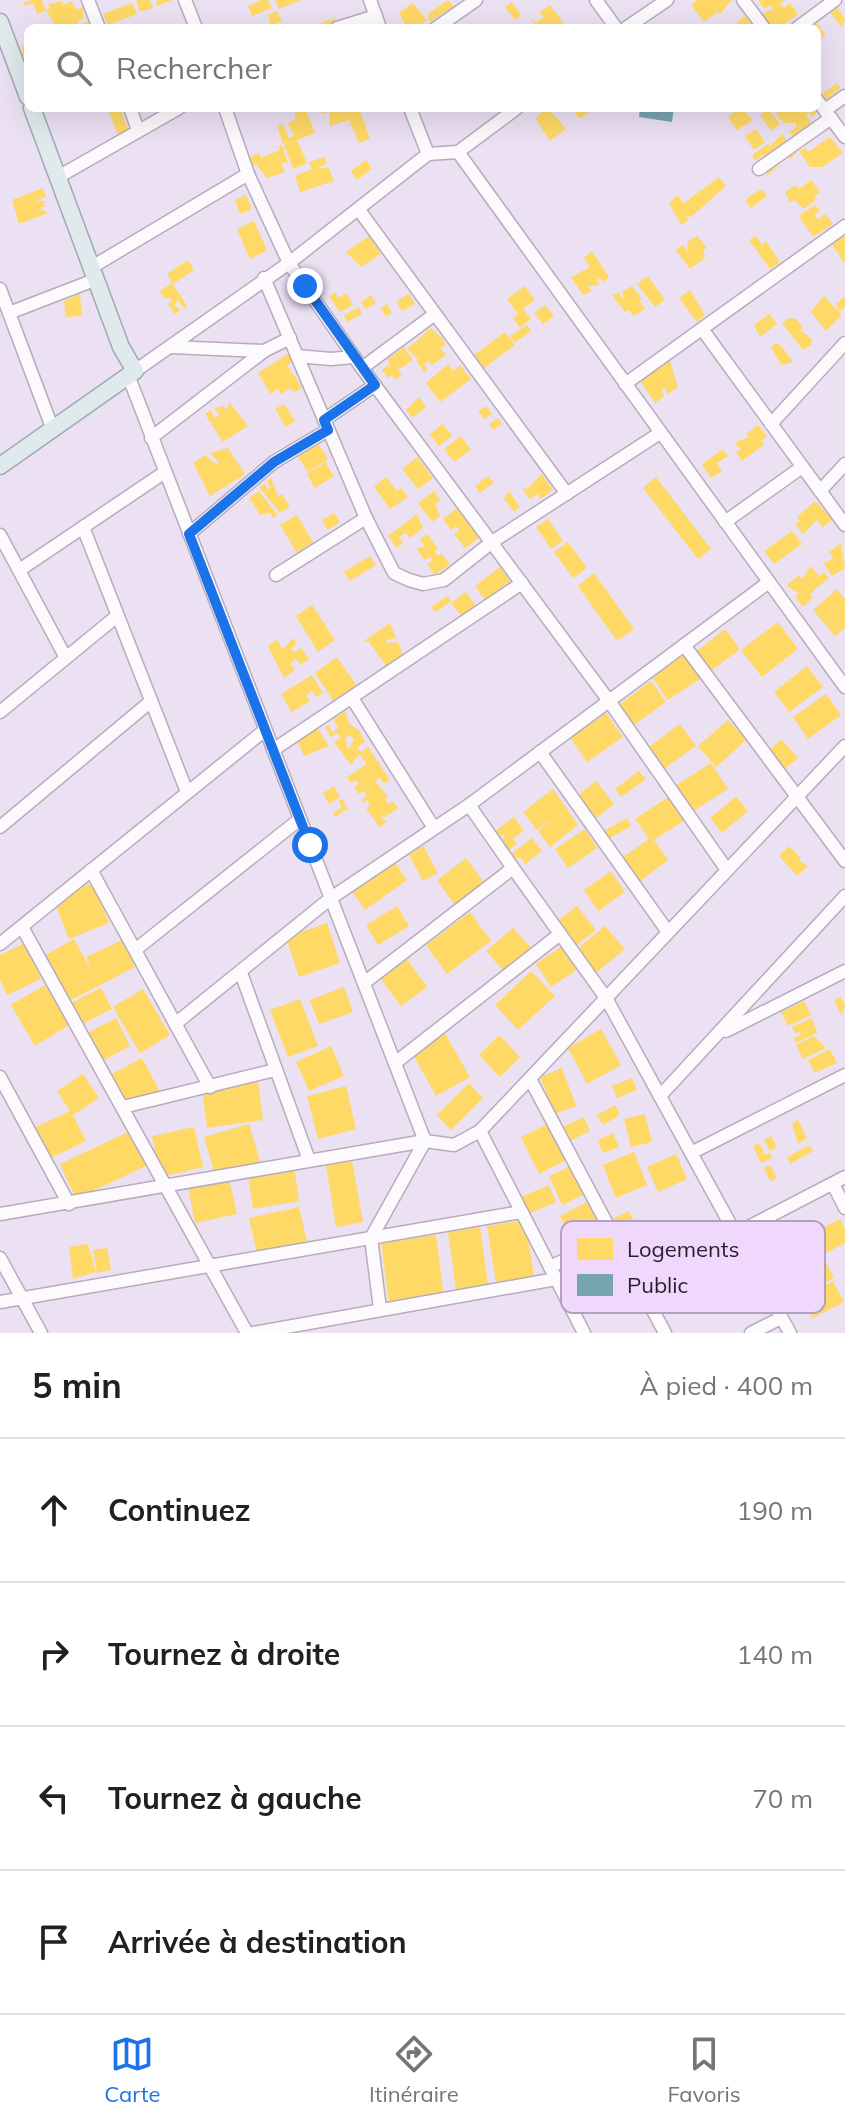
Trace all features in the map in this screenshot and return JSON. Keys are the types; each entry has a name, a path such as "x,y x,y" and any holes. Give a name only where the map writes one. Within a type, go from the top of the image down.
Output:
{"main road":[{"path":"0,22 24,86"},
{"path":"0,466 131,373 34,112"}],"street":[{"path":"88,0 97,24"},
{"path":"185,0 194,24"},
{"path":"370,0 378,22"},
{"path":"442,24 476,0"},
{"path":"596,0 613,24"},
{"path":"632,24 667,0"},
{"path":"743,0 761,24"},
{"path":"802,24 835,0"},
{"path":"759,169 824,110 845,96"},
{"path":"824,110 845,137"},
{"path":"131,112 138,130"},
{"path":"58,177 172,112"},
{"path":"226,112 248,174 289,263 358,362 609,701 727,870"},
{"path":"412,112 428,154"},
{"path":"425,1141 151,438 131,373 289,263 428,154 458,152 512,112"},
{"path":"458,152 845,687"},
{"path":"9,313 94,273 248,174"},
{"path":"359,210 567,494"},
{"path":"625,384 845,226"},
{"path":"264,278 366,518 394,573 423,584 444,580 492,542 660,433"},
{"path":"0,289 53,430"},
{"path":"297,356 358,362 435,314"},
{"path":"702,329 845,525"},
{"path":"151,438 264,351 290,338"},
{"path":"771,424 845,343"},
{"path":"171,347 264,351"},
{"path":"189,534 274,462 375,385"},
{"path":"820,491 845,464"},
{"path":"725,522 802,467"},
{"path":"21,569 165,472"},
{"path":"276,575 366,518"},
{"path":"83,527 187,792"},
{"path":"0,535 21,569 66,658"},
{"path":"175,1024 331,898 469,805 769,582"},
{"path":"273,750 522,583"},
{"path":"0,712 117,616"},
{"path":"684,645 795,799 845,861"},
{"path":"352,698 434,828"},
{"path":"0,827 150,702"},
{"path":"0,944 265,730"},
{"path":"0,1214 425,1141 454,1145 480,1131 845,746"},
{"path":"540,752 668,932"},
{"path":"469,805 606,998 728,1221"},
{"path":"135,950 300,819"},
{"path":"364,983 513,868"},
{"path":"91,870 210,1087"},
{"path":"660,1096 845,896"},
{"path":"22,927 250,1333 553,1273 561,1268"},
{"path":"395,1063 560,934"},
{"path":"719,1034 845,971"},
{"path":"241,973 309,1160"},
{"path":"123,1107 275,1070"},
{"path":"691,1153 845,1075"},
{"path":"0,1077 69,1204"},
{"path":"530,1079 605,1221"},
{"path":"480,1131 561,1288"},
{"path":"380,1309 371,1238 425,1141"},
{"path":"760,1221 845,1177"},
{"path":"833,1184 845,1208"},
{"path":"0,1302 521,1212"},
{"path":"0,1258 41,1333"},
{"path":"574,1313 584,1333"},
{"path":"654,1313 665,1333"},
{"path":"778,1313 790,1333"},
{"path":"751,1333 781,1318"}],"building: Logements":[{"path":"42,0 46,11 37,14 33,3 24,6 23,3"},
{"path":"136,0 150,0 153,8 140,12"},
{"path":"157,0 173,0 156,6"},
{"path":"268,0 272,8 252,16 248,6"},
{"path":"275,0 301,0 279,9"},
{"path":"448,0 454,6 429,22 428,14"},
{"path":"697,0 732,0 720,14 718,12 704,22 691,5"},
{"path":"758,0 785,0 780,4 784,8 790,3 798,14 785,24 770,24 762,14 773,9 770,5 765,9"},
{"path":"62,1 63,5 72,1 76,10 83,7 83,19 77,21 78,24 54,24 46,10 50,8 48,4"},
{"path":"512,2 521,15 515,20 505,7"},
{"path":"132,3 137,14 108,24 103,14"},
{"path":"413,3 427,20 422,24 405,24 399,13"},
{"path":"550,5 564,24 534,24 530,19 537,22 544,17 540,12"},
{"path":"836,6 845,19 842,28 829,11"},
{"path":"277,11 282,21 270,24 268,15"},
{"path":"745,16 751,24 736,24"},
{"path":"335,18 338,24 317,24"},
{"path":"837,83 841,88 826,99 822,94"},
{"path":"109,112 122,112 130,134 119,138"},
{"path":"307,112 315,133 297,140 307,163 293,169 284,145 291,141 283,144 277,126 283,124 289,138 294,136 288,123 296,119 294,113"},
{"path":"329,112 360,112 370,139 359,143 349,120 330,126"},
{"path":"543,112 551,112 566,129 550,141 535,118"},
{"path":"574,112 589,112 580,119"},
{"path":"735,112 747,112 753,120 737,130 728,117"},
{"path":"770,112 780,124 771,131 760,115"},
{"path":"809,112 806,115 811,123 824,125 828,130 802,142 789,132 796,128 796,123 784,123 776,114"},
{"path":"756,129 765,142 754,150 745,136"},
{"path":"782,134 787,140 780,146 784,151 791,147 797,153 790,159 788,156 767,176 763,155 755,161 752,155 768,144 770,146"},
{"path":"830,137 843,153 822,167 810,167 799,151 806,148 808,152"},
{"path":"282,145 288,163 281,162 285,172 267,178 256,164 251,167 248,158 259,153 261,158 280,150 278,147"},
{"path":"324,157 327,163 318,168 329,168 334,181 300,192 295,176 312,169 309,162"},
{"path":"366,160 372,169 357,180 351,171"},
{"path":"719,177 726,186 691,217 686,216 688,220 681,225 669,203 678,195 684,203"},
{"path":"811,180 820,192 814,197 816,200 803,209 795,200 790,203 785,192 796,185 799,189"},
{"path":"43,188 46,197 36,201 44,201 45,206 40,208 48,213 19,224 12,200"},
{"path":"762,189 767,196 751,208 746,202 748,197"},
{"path":"246,195 252,209 240,214 235,200"},
{"path":"815,205 820,210 815,215 818,219 825,214 833,224 813,237 799,216"},
{"path":"254,221 267,250 250,259 237,229"},
{"path":"845,233 845,264 831,243"},
{"path":"369,236 381,254 361,267 346,252"},
{"path":"697,236 707,248 703,250 705,258 690,269 676,250 683,245 688,252 687,242"},
{"path":"756,236 762,245 766,241 780,262 770,269 749,240"},
{"path":"592,251 609,277 603,282 600,278 596,280 600,285 588,286 592,291 583,295 571,277 590,267 584,258"},
{"path":"188,260 194,270 173,284 167,274"},
{"path":"648,276 665,300 655,307 637,284"},
{"path":"172,283 187,306 184,309 178,300 174,305 181,310 175,314 168,304 172,301 169,297 165,299 160,291"},
{"path":"525,286 535,300 523,309 531,319 520,328 513,318 518,314 507,299"},
{"path":"632,286 645,309 633,316 629,310 625,312 612,295 619,293 624,301 622,292"},
{"path":"690,290 705,315 697,322 679,298"},
{"path":"335,292 338,298 346,293 353,305 340,312 329,296"},
{"path":"80,294 82,316 66,317 64,301"},
{"path":"409,294 415,304 402,311 396,301"},
{"path":"371,295 376,303 366,309 361,302"},
{"path":"824,296 842,315 826,331 811,312"},
{"path":"845,297 845,307 840,311 835,304"},
{"path":"387,304 392,313 386,317 381,308"},
{"path":"545,305 554,316 543,324 534,313"},
{"path":"359,307 362,314 347,322 344,315"},
{"path":"769,314 777,324 760,337 754,325"},
{"path":"788,318 796,319 803,327 800,330 812,339 811,345 803,350 782,323"},
{"path":"527,325 531,331 515,343 510,336"},
{"path":"431,328 443,339 446,345 440,348 446,355 432,365 429,361 424,364 428,369 424,372 416,360 425,354 417,358 407,349"},
{"path":"505,332 515,345 484,368 474,355"},
{"path":"777,343 793,362 781,365 771,347"},
{"path":"404,347 413,360 398,370 402,375 395,380 392,375 388,378 382,370 390,364 387,360"},
{"path":"289,353 294,361 287,365 302,387 294,393 291,388 281,394 278,389 271,394 258,373"},
{"path":"670,361 678,387 668,394 664,388 661,390 664,396 655,403 639,379"},
{"path":"448,364 453,371 460,365 471,379 440,402 426,383"},
{"path":"419,397 426,407 412,418 406,410"},
{"path":"230,403 248,426 223,442 205,414 210,410 215,418 219,415 214,408 224,406 226,410"},
{"path":"284,404 295,421 286,427 275,409"},
{"path":"486,406 492,414 484,419 478,411"},
{"path":"498,418 502,424 493,430 489,424"},
{"path":"443,424 452,436 439,446 430,434"},
{"path":"758,425 767,436 762,441 764,445 742,461 736,452 741,449 734,443 749,437 746,434"},
{"path":"461,436 471,450 454,462 444,449"},
{"path":"318,443 328,459 308,472 297,455"},
{"path":"228,448 245,474 210,496 193,463 205,455 216,464 219,462 210,453"},
{"path":"723,449 728,456 717,463 722,471 711,478 702,464"},
{"path":"417,457 433,478 418,489 402,469"},
{"path":"325,462 334,476 315,488 307,474"},
{"path":"542,474 553,490 541,499 537,494 530,499 522,489 528,488"},
{"path":"488,476 494,483 480,493 475,486"},
{"path":"386,477 397,491 401,488 408,497 390,509 374,487"},
{"path":"656,477 711,549 698,559 643,488"},
{"path":"271,478 278,496 282,494 290,507 280,513 259,487 265,484 268,489 267,481"},
{"path":"259,491 277,515 273,518 270,513 260,515 249,498"},
{"path":"434,491 440,500 435,504 440,516 432,522 418,503"},
{"path":"509,491 520,507 514,512 504,499"},
{"path":"815,501 833,519 822,527 817,520 803,534 795,524 800,521 797,517"},
{"path":"457,508 479,538 465,548 454,534 459,531 456,526 451,530 443,519"},
{"path":"334,513 340,522 328,530 322,520"},
{"path":"417,514 423,528 410,538 406,533 399,537 403,543 397,548 388,536"},
{"path":"297,515 313,542 297,553 280,525"},
{"path":"548,519 563,541 551,549 536,527"},
{"path":"792,531 802,544 774,564 764,551"},
{"path":"427,534 438,549 435,551 438,556 441,553 450,564 435,575 427,564 432,560 430,557 425,560 416,549 425,546 420,539"},
{"path":"568,542 587,568 573,578 554,552"},
{"path":"841,543 845,568 832,576 824,564 833,558 829,552"},
{"path":"370,556 376,565 350,581 344,572"},
{"path":"811,566 819,576 824,572 829,578 814,590 810,595 813,598 803,607 795,597 799,593 786,586 799,575 802,579"},
{"path":"500,567 510,581 485,600 475,586"},
{"path":"594,573 634,629 617,641 578,586"},
{"path":"837,589 845,599 845,628 835,636 813,610"},
{"path":"466,592 477,607 463,618 451,603"},
{"path":"447,596 451,601 436,612 431,607"},
{"path":"312,605 335,640 318,652 296,616"},
{"path":"778,622 798,649 762,677 741,650"},
{"path":"390,623 396,638 386,640 387,643 398,642 404,658 383,670 385,664 369,642 364,641"},
{"path":"725,629 740,649 711,671 697,651"},
{"path":"293,638 297,643 291,648 295,652 301,648 309,659 301,665 296,659 290,663 295,670 284,678 268,646 277,639 283,650"},
{"path":"684,655 700,679 668,700 652,677"},
{"path":"337,657 357,686 334,702 315,673"},
{"path":"807,666 823,687 789,712 774,692"},
{"path":"312,675 323,693 316,697 312,691 306,695 310,701 292,712 281,694"},
{"path":"651,681 666,702 631,727 616,707"},
{"path":"826,694 841,715 808,739 793,717"},
{"path":"346,711 349,724 359,730 365,742 357,747 361,752 368,747 390,780 384,783 380,778 375,781 388,797 385,799 388,804 393,801 398,808 385,817 379,816 387,822 379,827 366,808 370,806 367,800 363,803 361,800 367,796 364,791 359,794 354,787 359,784 357,780 351,783 347,777 367,764 359,754 351,765 334,742 341,738 337,733 331,737 325,727 328,725 333,732 338,728 333,719","holes":["351,735 354,740 348,749 345,738"]},
{"path":"606,713 623,737 587,762 570,738"},
{"path":"728,720 746,740 716,767 698,746"},
{"path":"680,724 696,746 661,771 646,749"},
{"path":"318,729 329,746 304,756 297,740"},
{"path":"781,739 798,758 781,772 765,754"},
{"path":"711,763 728,789 692,812 675,786"},
{"path":"639,771 646,779 621,797 615,789"},
{"path":"596,781 614,804 594,820 576,797"},
{"path":"334,786 340,797 329,804 323,793"},
{"path":"553,789 578,825 550,847 538,831 557,816 537,830 523,812"},
{"path":"670,796 685,820 654,840 668,860 640,881 623,857 649,839 635,819"},
{"path":"736,797 748,811 722,833 710,818"},
{"path":"342,799 348,808 335,817 333,813 342,807 339,801"},
{"path":"514,817 524,831 513,838 517,844 504,854 497,843 505,837 503,834 494,840 490,835"},
{"path":"627,818 631,826 608,839 604,831"},
{"path":"585,829 597,848 568,868 555,849"},
{"path":"532,838 542,851 525,864 520,857 515,860 511,854"},
{"path":"423,846 438,873 423,881 409,855"},
{"path":"789,846 808,866 797,876 779,856"},
{"path":"466,858 486,885 456,907 437,880"},
{"path":"393,860 407,880 365,910 351,890"},
{"path":"611,871 625,892 598,911 584,890"},
{"path":"93,883 109,923 69,939 53,898"},
{"path":"397,906 409,926 378,945 366,925"},
{"path":"577,906 596,930 577,945 558,921"},
{"path":"470,912 491,941 447,974 426,945"},
{"path":"327,923 340,963 299,977 286,937"},
{"path":"605,926 625,949 596,973 577,949"},
{"path":"513,928 533,950 506,974 486,951"},
{"path":"74,939 93,973 86,957 122,940 135,967 65,1003 41,958"},
{"path":"25,943 41,979 7,995 0,980 0,955"},
{"path":"562,946 578,969 551,987 536,964"},
{"path":"406,958 427,987 401,1006 380,978"},
{"path":"531,971 555,996 518,1030 495,1005"},
{"path":"45,985 69,1025 35,1046 11,1005"},
{"path":"344,987 353,1012 319,1024 310,1000"},
{"path":"101,988 112,1009 80,1025 69,1004"},
{"path":"143,989 170,1035 140,1053 113,1007"},
{"path":"841,997 845,1006 841,1015 834,1000"},
{"path":"300,999 318,1046 288,1057 270,1010"},
{"path":"804,1001 811,1015 788,1026 781,1012"},
{"path":"116,1018 130,1046 99,1063 85,1034"},
{"path":"812,1018 817,1033 796,1043 794,1038 801,1035 799,1031 795,1033 792,1027"},
{"path":"601,1029 621,1065 587,1084 568,1048"},
{"path":"444,1032 470,1077 436,1096 411,1051"},
{"path":"499,1035 520,1057 500,1077 479,1055"},
{"path":"814,1036 826,1048 803,1059 796,1045"},
{"path":"331,1046 344,1076 309,1091 296,1062"},
{"path":"830,1049 837,1063 815,1073 808,1060"},
{"path":"142,1058 161,1094 130,1111 110,1075"},
{"path":"562,1068 576,1106 555,1114 540,1077"},
{"path":"83,1074 99,1098 73,1115 86,1141 47,1160 32,1129 70,1111 57,1091"},
{"path":"632,1078 637,1090 617,1098 612,1086"},
{"path":"258,1082 263,1120 207,1128 202,1090"},
{"path":"469,1083 483,1098 451,1130 437,1115"},
{"path":"346,1086 356,1129 318,1139 307,1096"},
{"path":"615,1105 620,1115 603,1125 597,1115"},
{"path":"645,1114 652,1142 631,1147 624,1119"},
{"path":"584,1117 590,1131 570,1141 563,1127"},
{"path":"798,1120 807,1138 798,1144 792,1123"},
{"path":"550,1123 568,1159 539,1174 521,1137"},
{"path":"249,1124 260,1161 215,1175 204,1137"},
{"path":"194,1127 203,1167 161,1177 152,1136"},
{"path":"130,1131 146,1166 76,1199 60,1164"},
{"path":"613,1133 619,1147 603,1153 598,1140"},
{"path":"771,1136 777,1147 770,1151 764,1140"},
{"path":"759,1143 765,1155 770,1153 772,1158 761,1163 753,1146"},
{"path":"810,1145 813,1151 790,1164 787,1157"},
{"path":"634,1152 647,1185 616,1198 603,1165"},
{"path":"676,1154 687,1179 658,1192 647,1167"},
{"path":"352,1161 363,1222 336,1227 326,1165"},
{"path":"770,1165 777,1178 770,1181 764,1168"},
{"path":"294,1166 299,1201 253,1209 248,1174"},
{"path":"571,1166 583,1195 562,1205 549,1176"},
{"path":"229,1178 237,1214 195,1223 188,1187"},
{"path":"549,1185 556,1202 528,1214 521,1197"},
{"path":"589,1201 600,1221 563,1221 560,1216"},
{"path":"299,1207 307,1241 257,1253 249,1218"},
{"path":"629,1211 634,1221 611,1221"},
{"path":"840,1219 845,1229 845,1243 825,1253 825,1227"},
{"path":"525,1220 534,1276 496,1283 487,1226"},
{"path":"480,1227 488,1285 456,1290 448,1232"},
{"path":"436,1235 444,1297 389,1304 381,1242"},
{"path":"88,1244 96,1272 73,1279 69,1247"},
{"path":"107,1248 111,1270 97,1273 93,1250"},
{"path":"825,1261 834,1278 825,1282"},
{"path":"833,1281 844,1302 825,1312 825,1285"}],"building: Public":[{"path":"640,112 673,112 672,122 639,117"}],"route":[{"path":"305,286 375,385 324,420 328,430 274,462 189,534 310,845"}]}
